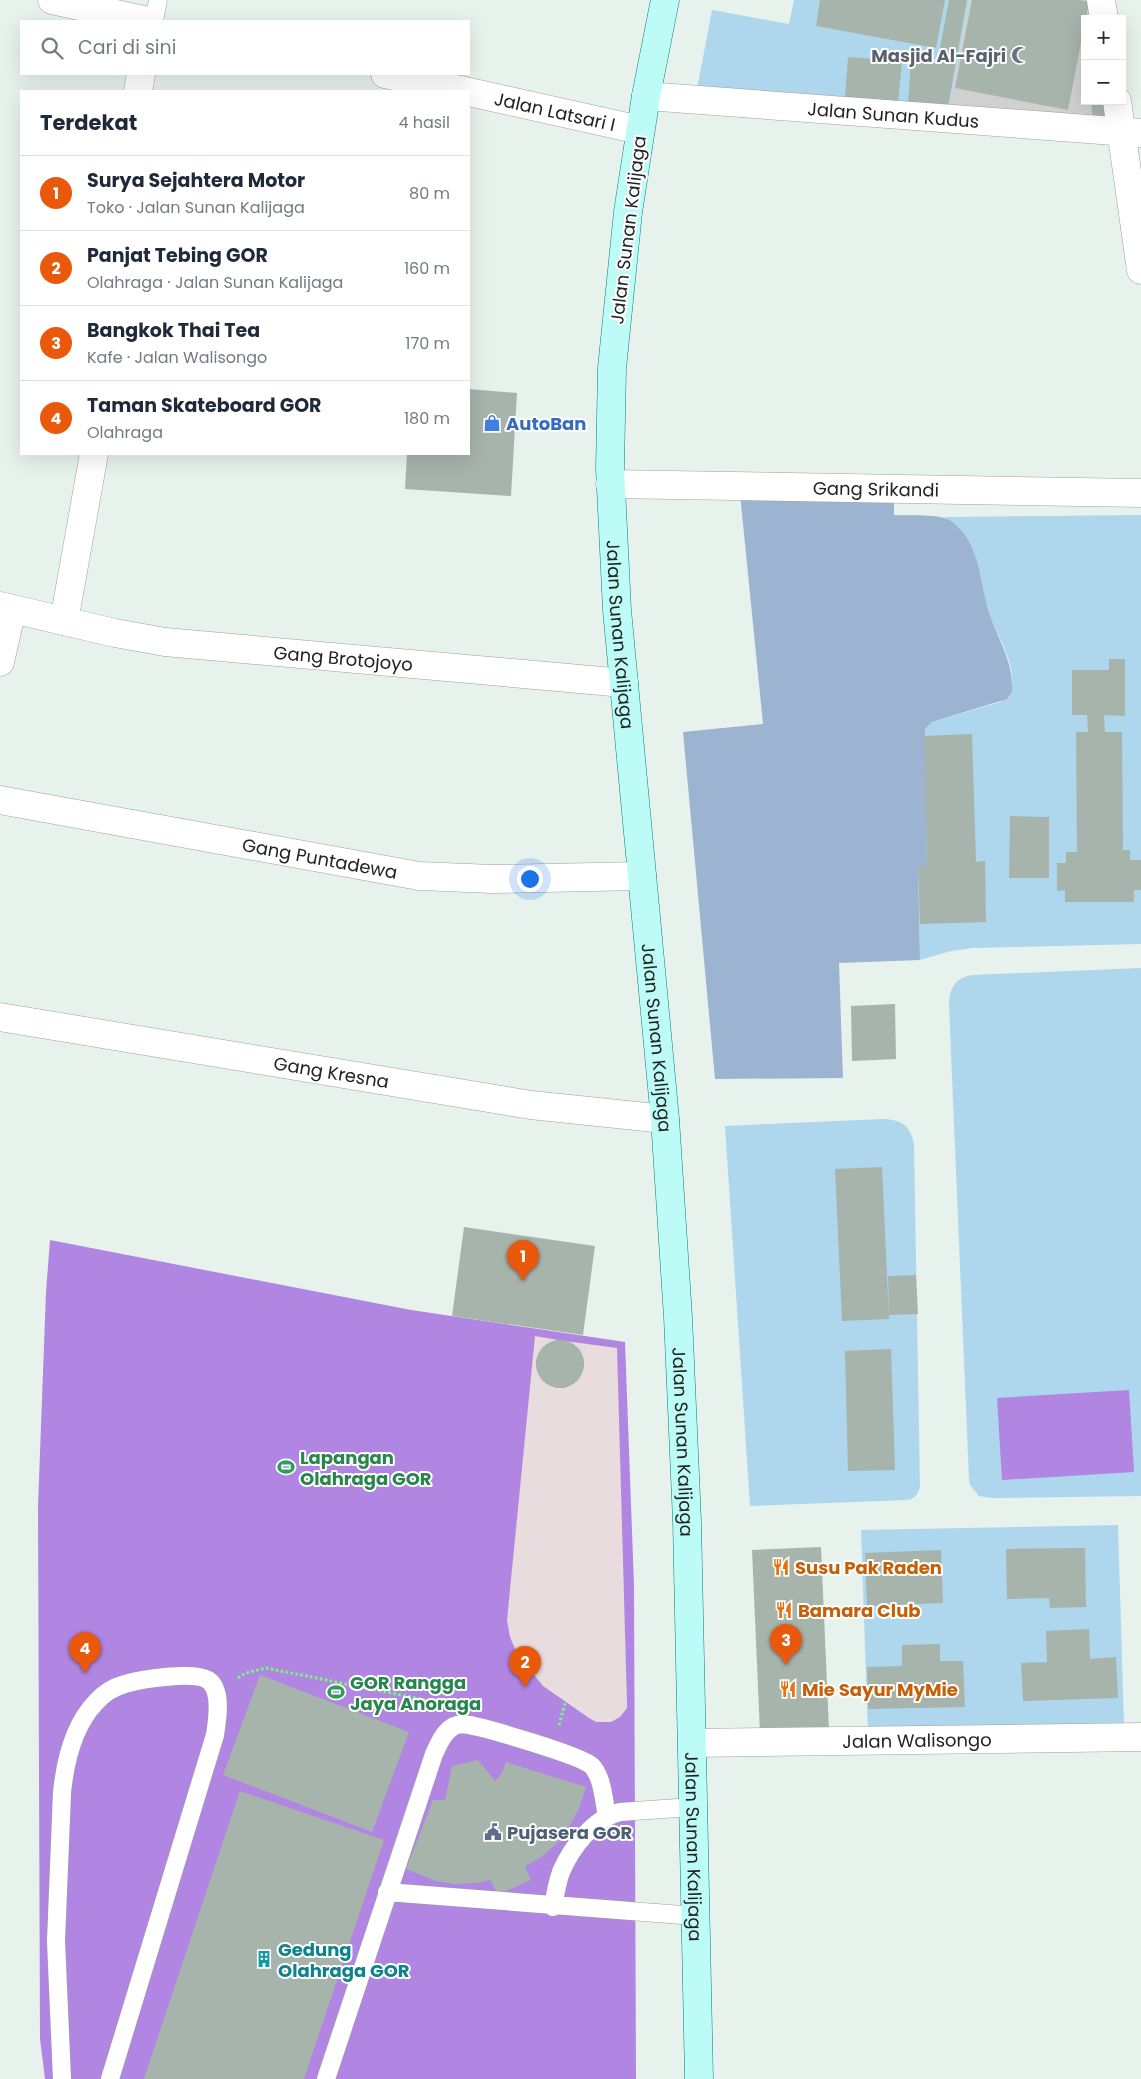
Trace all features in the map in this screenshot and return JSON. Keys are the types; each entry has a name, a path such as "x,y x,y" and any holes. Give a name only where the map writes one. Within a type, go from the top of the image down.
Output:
{"main road":[{"name":"Jalan Sunan Kalijaga","path":"665,0 640,130 627,221 612,359 610,484 624,683 665,1119 678,1317 685,1482 692,1743 698,2079"}],"street":[{"path":"1101,0 1103,15"},
{"path":"60,1 144,20"},
{"path":"138,90 141,75"},
{"path":"390,75 459,90"},
{"name":"Jalan Latsari I","path":"470,92 640,130"},
{"name":"Jalan Sunan Kudus","path":"646,96 1132,132"},
{"path":"1119,105 1132,132 1141,270"},
{"path":"64,621 94,455"},
{"name":"Gang Srikandi","path":"610,484 1141,493"},
{"path":"0,662 6,607"},
{"name":"Gang Brotojoyo","path":"6,607 115,634 201,646 624,683"},
{"name":"Gang Puntadewa","path":"0,800 420,876 493,880 642,876"},
{"name":"Gang Kresna","path":"0,1017 531,1105 665,1119"},
{"name":"Jalan Walisongo","path":"692,1743 1141,1737"}],"lane":[{"path":"154,20 158,0"},
{"path":"62,2079 56,1941 62,1793 64,1772 69,1754 82,1721 90,1709 104,1694 119,1686 166,1677 188,1676 208,1680 215,1691 218,1714 215,1735 110,2079"},
{"path":"326,2079 387,1892 434,1754 443,1735 455,1726 462,1724 483,1728 551,1749 590,1764 597,1776 607,1817"},
{"path":"553,1907 561,1872 570,1856 588,1832 607,1817 620,1812 692,1807"},
{"path":"387,1892 553,1907 695,1916"}],"path":[{"path":"215,1691 246,1673 266,1668 442,1703 450,1709 455,1726"}],"shaded area":[{"path":"794,0 969,0 949,109 697,89 712,10 789,24"},
{"name":"Masjid Al-Fajri","path":"969,0 1092,0 1094,15 1081,15 1081,105 1109,105 1111,121 949,109"},
{"path":"740,494 894,495 894,515 932,516 946,518 951,521 969,541 974,553 987,606 1011,672 1012,692 1007,699 932,722 925,729 927,867 918,867 920,960 839,963 843,1078 715,1079 683,732 763,724"},
{"path":"1141,515 1141,944 973,948 951,951 920,960 918,867 927,867 925,729 932,722 1000,702 1008,695 1012,686 1009,662 991,618 972,549 965,536 944,517"},
{"path":"1141,968 1141,1496 991,1498 979,1496 970,1485 969,1479 950,994 957,982 966,976 972,975"},
{"path":"883,1119 900,1122 904,1125 910,1132 914,1144 919,1490 914,1497 907,1500 750,1506 725,1126"},
{"name":"GOR Rangga Jaya Anoraga","path":"50,1240 411,1310 625,1342 634,1585 636,2079 45,2079 40,2039 38,1506 46,1292"},
{"path":"535,1336 564,1341 557,1340 543,1347 536,1361 539,1375 543,1381 557,1388 564,1388 578,1380 584,1365 579,1349 565,1341 617,1348 627,1708 620,1717 611,1722 596,1722 543,1686 517,1654 510,1637 507,1620"},
{"path":"1129,1390 1134,1472 1002,1480 997,1398"},
{"path":"1118,1525 1124,1726 868,1733 861,1530"}],"building":[{"path":"820,0 945,0 936,48 816,26"},
{"path":"949,0 967,0 948,107 908,104 911,61 937,63"},
{"name":"Masjid Al-Fajri","path":"972,0 1080,0 1089,2 1086,15 1081,15 1081,43 1068,110 955,88"},
{"path":"848,57 902,61 898,103 845,99"},
{"path":"1091,105 1107,105 1109,116 1093,119"},
{"name":"AutoBan","path":"470,389 517,393 511,496 405,489 407,455 470,455"},
{"path":"1109,659 1125,659 1125,716 1104,715 1105,732 1122,732 1123,850 1130,850 1130,860 1141,860 1141,890 1134,890 1134,902 1065,902 1065,890 1057,891 1057,863 1066,863 1066,852 1077,852 1076,732 1088,732 1087,715 1072,715 1072,670 1109,670"},
{"path":"972,734 976,862 985,861 986,922 920,924 918,867 927,867 924,736"},
{"path":"1010,816 1049,817 1049,878 1009,878"},
{"path":"895,1004 896,1059 852,1061 851,1006"},
{"path":"882,1167 889,1319 842,1321 835,1169"},
{"path":"464,1227 595,1246 583,1335 452,1316"},
{"path":"916,1275 918,1314 889,1315 888,1276"},
{"path":"560,1340 569,1342 577,1347 582,1355 584,1364 582,1373 577,1381 569,1386 560,1388 551,1386 543,1381 538,1373 536,1364 538,1355 543,1347 551,1342"},
{"path":"891,1349 895,1470 848,1471 845,1351"},
{"path":"821,1547 829,1730 760,1733 752,1550"},
{"path":"1085,1548 1086,1607 1050,1608 1049,1598 1007,1599 1006,1549"},
{"path":"941,1550 943,1603 867,1606 865,1553"},
{"path":"1089,1629 1090,1659 1116,1657 1118,1698 1023,1701 1021,1663 1047,1662 1046,1631"},
{"path":"940,1644 940,1661 963,1661 965,1707 868,1709 867,1667 902,1666 902,1645"},
{"path":"260,1675 409,1732 372,1832 223,1775"},
{"name":"Pujasera GOR","path":"478,1760 495,1781 502,1773 506,1762 586,1787 578,1811 562,1838 544,1855 525,1867 531,1880 497,1895 491,1880 454,1884 436,1881 406,1869 433,1800 445,1800 452,1766"},
{"name":"Gedung Olahraga GOR","path":"240,1791 384,1840 304,2079 144,2079"}],"place":[{"name":"Masjid Al-Fajri","path":"1020,55"},
{"name":"AutoBan","path":"492,423"},
{"name":"Surya Sejahtera Motor","path":"523,1281"},
{"name":"Lapangan Olahraga GOR","path":"286,1467"},
{"name":"Susu Pak Raden","path":"781,1567"},
{"name":"Bamara Club","path":"784,1610"},
{"name":"Bangkok Thai Tea","path":"786,1665"},
{"name":"Taman Skateboard GOR","path":"85,1673"},
{"name":"Panjat Tebing GOR","path":"525,1687"},
{"name":"Mie Sayur MyMie","path":"788,1689"},
{"name":"GOR Rangga Jaya Anoraga","path":"336,1692"},
{"name":"Pujasera GOR","path":"493,1832"},
{"name":"Gedung Olahraga GOR","path":"264,1959"}]}
